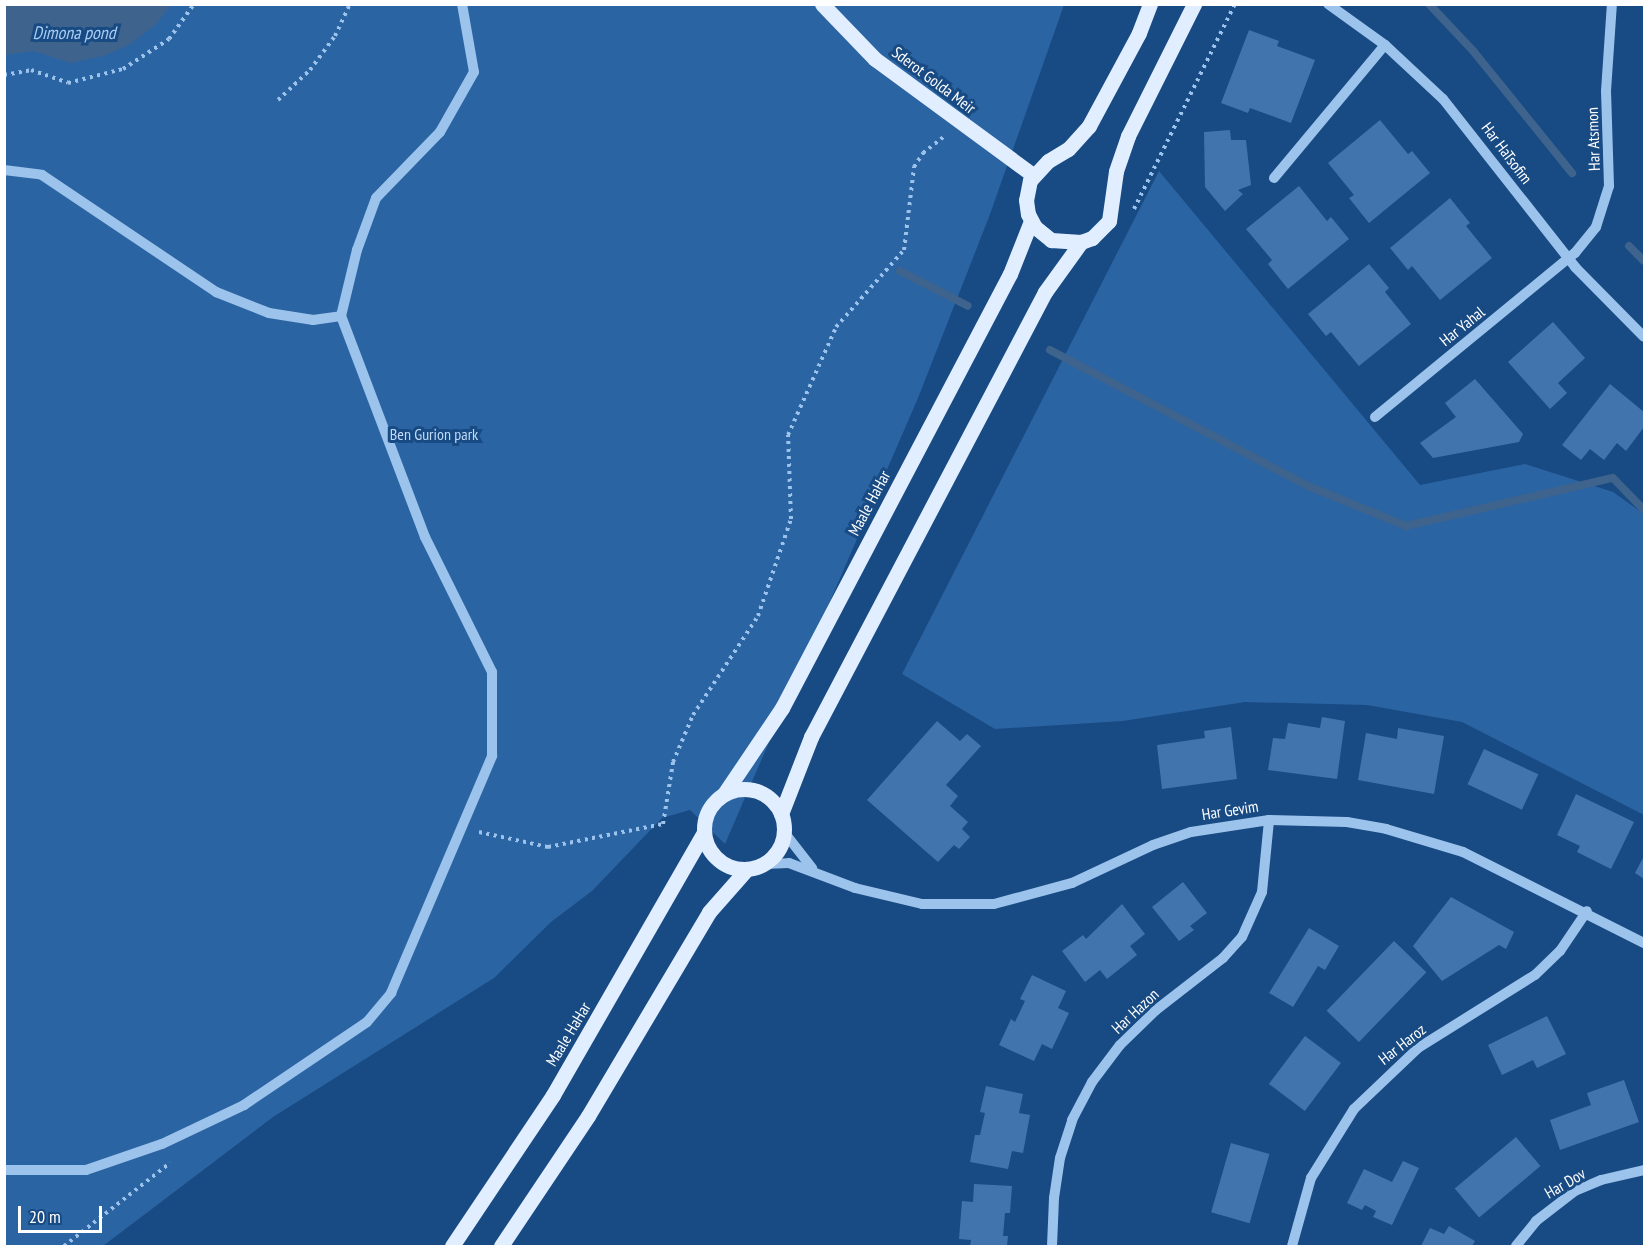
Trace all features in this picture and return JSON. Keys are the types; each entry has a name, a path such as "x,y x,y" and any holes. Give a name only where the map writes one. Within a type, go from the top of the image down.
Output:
{"main road":[{"name":"Sderot Golda Meir","path":"822,4 875,58 1033,175"},
{"path":"1150,4 1139,33 1089,126 1068,149 1033,175 1026,200 1031,221 1051,240 1081,242 1092,238 1108,221 1116,171 1128,136 1194,4"},
{"name":"Maale HaHar","path":"724,794 782,708 1010,274 1031,221"},
{"path":"781,814 760,792 741,789 724,794 709,808 703,834 714,858 732,868 746,870 764,864 778,850 784,832 781,814 811,737 1045,292 1081,242"},
{"name":"Maale HaHar","path":"452,1246 553,1095 703,834"},
{"path":"501,1246 588,1116 709,912 746,870"}],"street":[{"path":"4,1170 86,1170 162,1144 244,1105 367,1022 391,993 492,756 492,672 425,537 341,316 357,250 376,198 440,132 474,72 462,4"},
{"name":"Har HaTsofim","path":"1328,4 1385,45 1470,129 1568,258 1644,337"},
{"name":"Har Atsmon","path":"1568,258 1596,227 1608,197 1606,69 1612,4"},
{"path":"1274,178 1385,45"},
{"path":"4,170 42,175 216,292 269,313 313,320 341,316"},
{"name":"Har Yahal","path":"1375,417 1568,258"},
{"name":"Har Gevim","path":"764,864 789,863 814,870 855,888 899,900 957,906 994,904 1072,883 1191,832 1269,819 1347,822 1425,839 1502,868 1644,943"},
{"name":"Har Hazon","path":"1052,1246 1054,1198 1060,1158 1072,1120 1092,1082 1120,1045 1156,1010 1223,958 1242,937 1262,892 1269,819"},
{"name":"Har Gevim","path":"784,832 795,851 814,870"},
{"name":"Har Haroz","path":"1292,1246 1311,1178 1354,1109 1418,1048 1535,975 1560,951 1587,911"},
{"name":"Har Dov","path":"1516,1246 1536,1221 1575,1191 1601,1180 1644,1170"}],"path":[{"path":"4,75 31,70 68,82 123,69 169,39 194,4"},
{"path":"278,100 310,70 335,36 350,4"},
{"path":"461,827 548,848 663,824 677,753 693,715 758,616 791,519 788,435 836,327 903,250 914,167 923,153 963,123"},
{"path":"64,1246 172,1162"}],"green space":[{"name":"Ben Gurion park","path":"5,5 1064,5 989,217 918,398 725,844 690,810 662,818 592,891 551,922 494,978 273,1117 103,1246 5,1246"},
{"path":"1159,171 1420,485 1525,464 1613,492 1644,514 1644,815 1462,722 1367,705 1245,702 1123,721 995,729 902,674"}],"water":[{"name":"Dimona pond","path":"5,4 171,5 155,25 129,45 103,56 71,63 33,51 5,55"}],"building":[{"path":"1249,30 1279,41 1277,46 1315,60 1291,123 1250,108 1248,113 1221,103"},
{"path":"1380,120 1408,154 1412,151 1430,173 1369,223 1349,198 1354,195 1328,163"},
{"path":"1230,130 1231,140 1246,140 1251,185 1238,190 1243,194 1225,211 1205,187 1204,132"},
{"path":"1299,186 1327,221 1331,217 1349,239 1288,289 1268,264 1272,260 1246,229"},
{"path":"1450,198 1470,223 1466,226 1492,258 1440,300 1412,266 1408,270 1390,248"},
{"path":"1369,264 1389,288 1385,292 1411,324 1359,366 1331,332 1326,336 1308,314"},
{"path":"1553,322 1585,358 1558,383 1567,393 1550,409 1508,362"},
{"path":"1475,379 1523,434 1519,442 1433,458 1420,443 1456,417 1445,403"},
{"path":"1610,384 1644,412 1644,427 1626,451 1617,443 1604,460 1590,449 1581,460 1562,445"},
{"path":"1322,717 1345,721 1337,779 1268,770 1273,738 1285,739 1288,723 1320,728"},
{"path":"937,721 960,741 967,734 981,746 946,785 958,796 950,806 968,822 962,829 970,837 959,849 954,845 938,862 867,800"},
{"path":"1231,727 1237,779 1162,789 1157,745 1205,738 1204,731"},
{"path":"1398,728 1444,736 1434,794 1358,780 1366,733 1397,739"},
{"path":"1484,749 1538,774 1522,810 1468,784"},
{"path":"1576,794 1634,822 1611,869 1577,852 1580,846 1557,835"},
{"path":"1644,856 1644,879 1635,873"},
{"path":"1183,882 1207,913 1190,926 1194,930 1179,941 1152,907"},
{"path":"1451,897 1514,932 1506,949 1499,945 1442,981 1413,946"},
{"path":"1122,904 1145,934 1130,946 1137,955 1107,979 1100,970 1085,982 1062,951 1083,935 1086,939"},
{"path":"1309,928 1339,946 1325,970 1318,966 1293,1007 1269,993"},
{"path":"1394,941 1426,972 1359,1042 1327,1011"},
{"path":"1032,975 1066,991 1058,1008 1069,1013 1052,1049 1042,1044 1034,1061 999,1045 1011,1019 1015,1022 1025,1001 1020,999"},
{"path":"1547,1016 1566,1054 1537,1068 1533,1060 1502,1075 1488,1045"},
{"path":"1305,1036 1341,1063 1305,1111 1269,1084"},
{"path":"1624,1080 1639,1122 1560,1150 1550,1120 1591,1105 1587,1093"},
{"path":"986,1086 1023,1094 1019,1113 1030,1115 1023,1153 1012,1151 1008,1169 970,1162 975,1135 980,1135 985,1113 980,1112"},
{"path":"1516,1137 1540,1166 1479,1218 1455,1188"},
{"path":"1231,1143 1269,1154 1250,1223 1211,1212"},
{"path":"1403,1161 1419,1168 1392,1225 1373,1217 1376,1211 1365,1205 1362,1210 1347,1203 1364,1169 1392,1182"},
{"path":"974,1184 1012,1186 1010,1213 1005,1213 1003,1236 1008,1236 1007,1246 970,1246 971,1240 959,1239 962,1201 973,1202"},
{"path":"1449,1226 1475,1241 1472,1246 1421,1246 1430,1228 1444,1234"}],"waterway":[{"path":"1429,4 1474,52 1572,173"},
{"path":"1629,246 1644,261"},
{"path":"900,271 968,306"},
{"path":"1050,350 1308,486 1406,526 1613,478 1644,510"}]}
